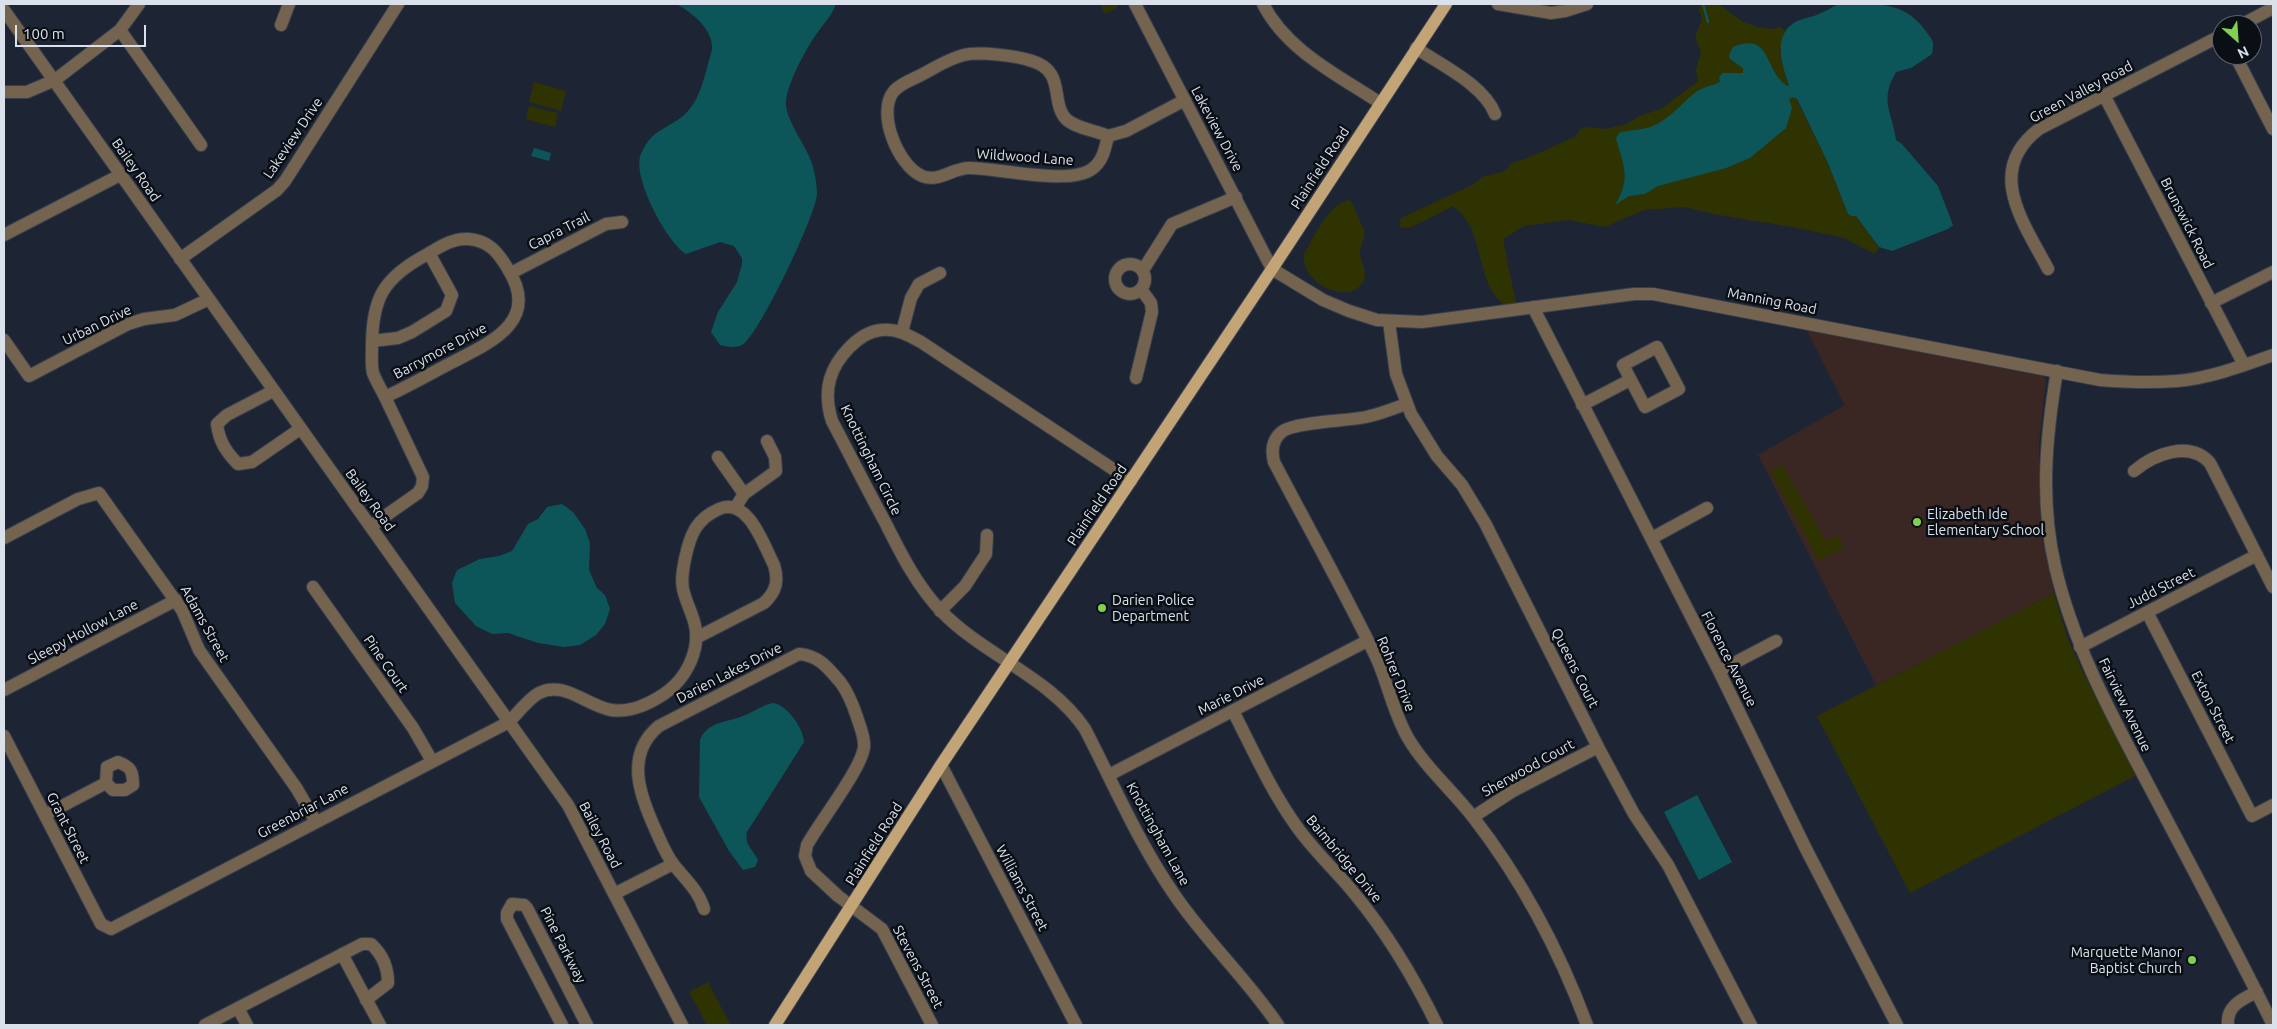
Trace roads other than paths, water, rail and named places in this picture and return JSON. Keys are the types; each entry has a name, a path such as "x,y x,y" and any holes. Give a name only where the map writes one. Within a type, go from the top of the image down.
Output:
{"main road":[{"name":"Plainfield Road","path":"775,1025 941,765 1272,269 1446,4"}],"street":[{"path":"4,92 27,92 55,80 120,30 139,4"},
{"path":"281,25 289,4"},
{"name":"Lakeview Drive","path":"180,259 277,190 285,181 398,4"},
{"name":"Lakeview Drive","path":"1135,4 1272,269"},
{"path":"1263,4 1281,31 1296,46 1380,103"},
{"path":"1498,4 1531,7 1551,12 1565,11 1587,4"},
{"path":"2260,15 2273,8"},
{"name":"Bailey Road","path":"4,10 568,806 682,1025"},
{"path":"120,30 201,145"},
{"name":"Green Valley Road","path":"2048,269 2013,201 2010,186 2014,159 2028,138 2039,129 2212,40"},
{"path":"1416,48 1479,90 1491,102 1495,114"},
{"name":"Wildwood Lane","path":"982,54 1032,61 1043,66 1055,81 1060,106 1065,117 1076,126 1108,136 1102,157 1098,163 1091,170 1077,176 968,168 935,178 928,178 912,170 902,158 890,130 887,112 894,91 903,84 960,56 982,54"},
{"path":"2240,65 2273,129"},
{"name":"Brunswick Road","path":"2104,95 2244,366"},
{"path":"1108,136 1126,131 1185,100"},
{"path":"4,235 120,175"},
{"path":"1143,270 1172,224 1236,197"},
{"name":"Capra Trail","path":"511,273 606,224 622,222"},
{"name":"Barrymore Drive","path":"371,526 418,493 422,486 423,477 384,397 373,372 372,321 376,306 387,286 405,267 429,253 456,240 479,241 493,249 511,273 515,283 518,308 511,323 502,335 384,397"},
{"path":"372,341 398,338 446,312 452,295 429,253"},
{"path":"1129,263 1143,270 1146,280 1141,289 1132,294 1123,292 1117,285 1116,276 1120,267 1129,263"},
{"name":"Manning Road","path":"1272,269 1333,305 1365,317 1389,322 1452,320 1634,294 1665,295 2100,380 2137,382 2178,381 2244,366 2273,355"},
{"path":"2211,303 2273,272"},
{"path":"902,332 911,298 919,284 940,273"},
{"path":"1136,378 1152,312 1151,303 1141,289"},
{"name":"Urban Drive","path":"4,340 29,376 128,324 144,319 175,315 209,300"},
{"name":"Florence Avenue","path":"1533,307 1652,538 1806,849 1897,1025"},
{"name":"Queens Court","path":"1389,322 1393,360 1406,404 1437,456 1462,485 1484,523 1598,747 1634,814 1668,865 1751,1025"},
{"name":"Knottingham Circle","path":"1009,664 974,640 940,610 921,586 904,560 832,421 828,406 830,378 854,342 874,331 902,332 921,342 1131,481"},
{"path":"1657,347 1679,389 1645,407 1630,380 1623,365 1657,347"},
{"name":"Fairview Avenue","path":"2057,371 2047,433 2047,514 2055,566 2064,600 2080,648 2104,700 2273,1025"},
{"path":"1582,404 1630,380"},
{"path":"273,391 228,415 217,424 218,439 228,454 238,464 252,462 300,429"},
{"name":"Rohrer Drive","path":"1406,404 1366,417 1289,428 1277,436 1272,448 1274,462 1367,641 1408,738 1473,817 1516,878 1547,932 1566,972 1587,1025"},
{"path":"735,508 744,494 776,471 775,457 767,440"},
{"path":"2134,471 2157,455 2186,451 2197,452 2204,456 2210,464 2273,587"},
{"path":"718,457 744,494"},
{"name":"Adams Street","path":"4,538 78,499 99,493 176,600 188,621 199,650 297,789 316,822"},
{"path":"723,508 735,508 748,516 770,557 776,573 776,586 764,603 696,638 695,620 682,582 688,542 693,530 704,517 723,508"},
{"path":"1652,538 1707,508"},
{"path":"940,610 965,586 986,554 987,535"},
{"name":"Judd Street","path":"2080,648 2257,555"},
{"name":"Pine Court","path":"313,587 413,728 432,761"},
{"name":"Sleepy Hollow Lane","path":"4,690 176,600"},
{"name":"Exton Street","path":"2147,612 2252,816 2273,805"},
{"name":"Greenbriar Lane","path":"111,929 509,722 538,694 554,690 567,692 598,707 612,710 621,711 640,707 665,693 680,679 690,662 696,638"},
{"name":"Marie Drive","path":"1109,775 1367,641"},
{"path":"1719,671 1776,641"},
{"name":"Darien Lakes Drive","path":"704,909 702,900 673,864 643,804 638,766 640,750 647,735 659,726 799,654 811,655 822,661 845,688 852,701 863,737 864,748 861,758 812,837 805,852 811,871 852,906"},
{"name":"Knottingham Lane","path":"1009,664 1050,692 1072,712 1085,729 1154,862 1174,895 1198,927 1258,996 1278,1025"},
{"name":"Baimbridge Drive","path":"1233,710 1290,818 1354,893 1388,938 1411,974 1437,1025"},
{"name":"Grant Street","path":"4,736 101,924 111,929"},
{"name":"Sherwood Court","path":"1473,817 1513,791 1598,747"},
{"name":"Williams Street","path":"941,765 1076,1025"},
{"path":"45,815 106,783"},
{"path":"614,894 673,864"},
{"name":"Pine Parkway","path":"562,1025 508,919 506,913 512,904 524,904 527,908 587,1025"},
{"name":"Stevens Street","path":"852,906 885,934 932,1025"},
{"path":"205,1025 362,944 371,944 378,951 388,973 388,983 366,1000"},
{"path":"342,954 380,1025"},
{"path":"2228,1025 2231,1009 2241,1000 2257,992"},
{"path":"238,1008 247,1025"}],"waterway":[{"path":"1703,4 1708,22"}],"place":[{"name":"Elizabeth Ide Elementary School","path":"1917,522"},
{"name":"Darien Police Department","path":"1102,608"},
{"name":"Marquette Manor Baptist Church","path":"2192,960"}]}
